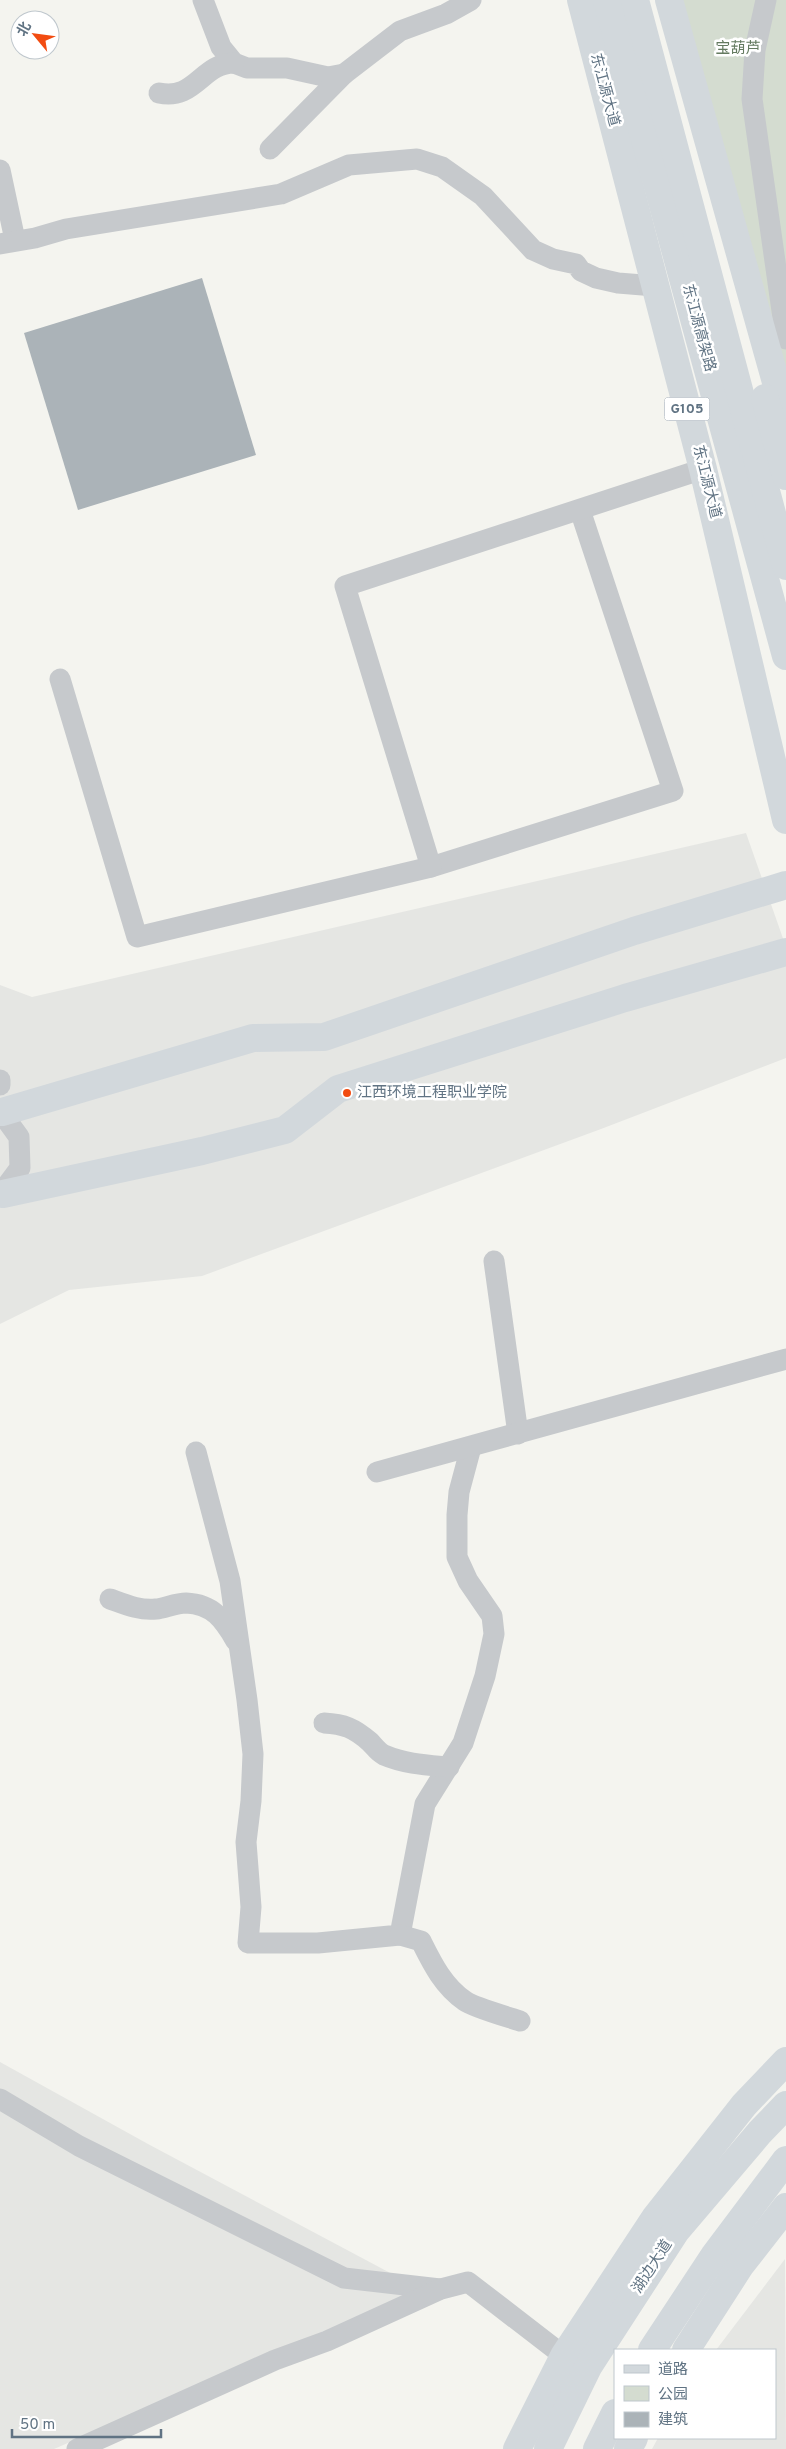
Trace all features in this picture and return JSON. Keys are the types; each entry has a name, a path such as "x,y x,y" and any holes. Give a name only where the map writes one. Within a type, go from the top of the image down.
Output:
{"main road":[{"name":"东江源大道","path":"581,0 703,468 785,816"},
{"name":"东江源高架路","path":"607,0 670,176 786,566"},
{"name":"东江源高架路","path":"635,0 670,176 786,656"},
{"path":"670,0 786,418"},
{"path":"670,176 738,300 786,476"},
{"path":"670,176 666,270 763,648 785,816"},
{"path":"1,1111 253,1038 324,1037 634,931 786,885"},
{"path":"2,1194 202,1151 286,1130 338,1089 625,998 786,952"},
{"path":"517,2449 564,2356 655,2218 744,2106 786,2062"},
{"name":"湖边大道","path":"548,2449 588,2367 676,2231 760,2132 786,2106"},
{"path":"653,2349 714,2256 786,2160"},
{"path":"687,2349 740,2266 786,2207"},
{"path":"597,2449 614,2415"}],"street":[{"path":"203,0 221,47 234,63"},
{"path":"270,149 344,74 400,31 446,14 471,0"},
{"path":"766,0 755,50 752,99 786,340"},
{"path":"158,93 168,95 181,94 215,69 228,63 234,63 247,68 287,68 328,77 344,74"},
{"path":"0,170 8,242 66,229 280,194 349,165 417,159 442,167 482,196 534,250 553,259 576,264 581,271 596,278 618,283 655,286"},
{"path":"431,867 345,586 703,468"},
{"path":"60,679 136,937 431,867 673,791 580,510"},
{"path":"1,1111 19,1137 20,1145 20,1168 2,1194"},
{"path":"494,1261 518,1434"},
{"path":"377,1472 786,1359"},
{"path":"400,1935 425,1804 463,1744 494,1634 492,1616 468,1580 457,1558 456,1515 459,1492 471,1447"},
{"path":"196,1452 230,1581 253,1754 246,1842 251,1907 248,1943 318,1943 400,1935 421,1941 433,1966 450,1988 466,2002 520,2021"},
{"path":"110,1599 139,1608 154,1610 185,1603 205,1607 223,1618 240,1648"},
{"path":"324,1723 344,1724 356,1731 382,1754 394,1759 413,1764 449,1768"},
{"path":"0,2099 79,2146 344,2278 441,2289"},
{"path":"77,2449 275,2360 327,2341 441,2289 468,2282 564,2356"}],"shaded area":[{"name":"江西环境工程职业学院","path":"746,833 786,947 786,1058 601,1129 202,1276 69,1290 0,1324 0,985 32,997"},
{"path":"0,2062 148,2144 426,2292 362,2316 54,2449 0,2449"},
{"path":"785,2259 786,2449 652,2449 657,2439 776,2439 776,2349 717,2349"}],"green space":[{"name":"宝葫芦","path":"675,0 786,0 786,423"}],"building":[{"path":"202,278 256,455 78,510 24,333"}],"place":[{"name":"江西环境工程职业学院","path":"347,1093"}]}
